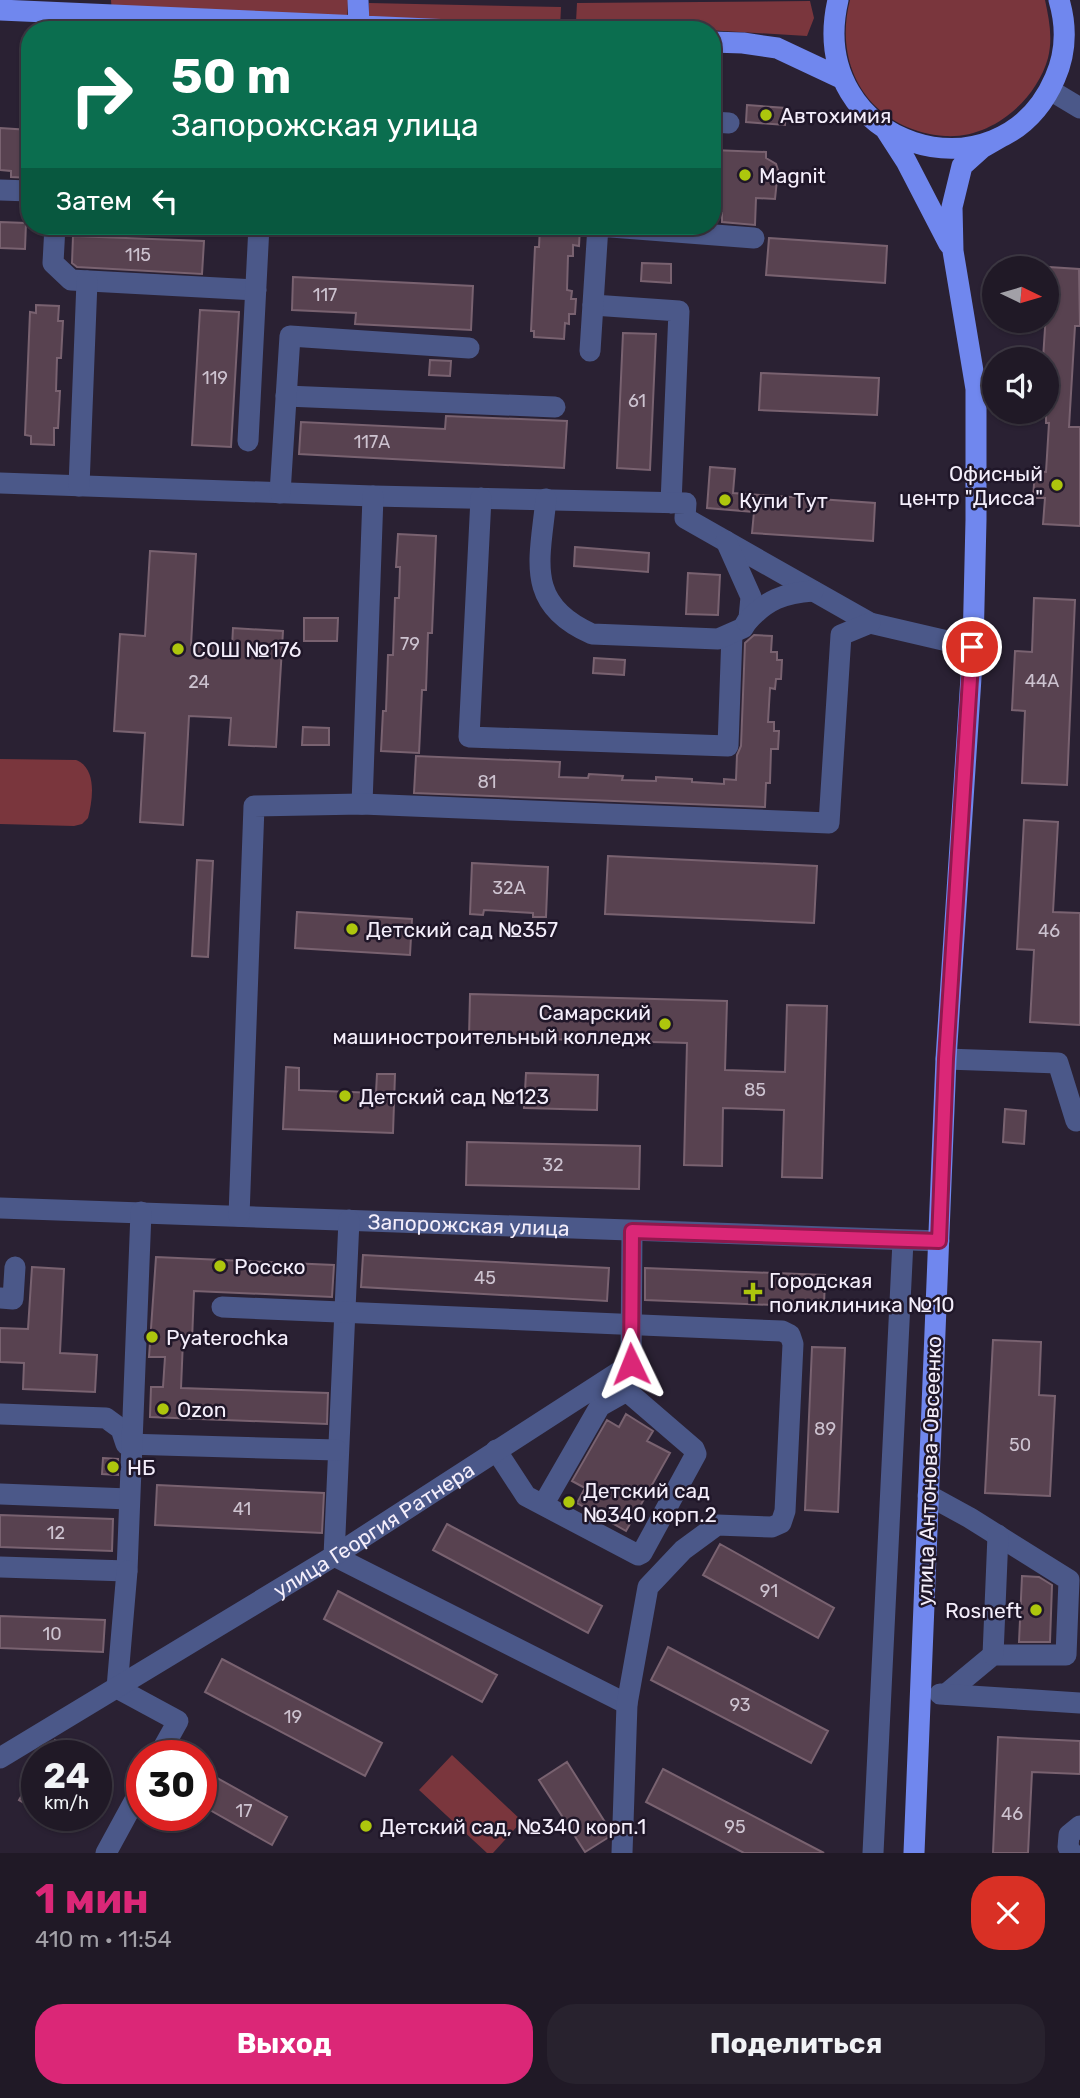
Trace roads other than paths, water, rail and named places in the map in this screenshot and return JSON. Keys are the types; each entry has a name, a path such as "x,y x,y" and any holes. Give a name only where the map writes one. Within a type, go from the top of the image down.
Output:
{"main road":[{"path":"358,0 359,21"},
{"path":"838,0 834,18 836,59 843,79 861,108 886,130 916,144 948,149 978,145 1008,133 1031,114 1050,90 1060,67 1065,42 1065,6"},
{"path":"0,10 99,8 298,21"},
{"path":"721,42 777,48 843,79"},
{"name":"улица Антонова-Овсеенко","path":"886,130 906,161 953,251"},
{"name":"улица Антонова-Овсеенко","path":"914,1853 946,1059 972,647 976,494 976,389 953,251 952,207 962,166 982,148 1008,133"}],"street":[{"path":"1050,90 1080,108"},
{"path":"0,190 21,191"},
{"path":"55,235 53,263 71,280 256,290"},
{"path":"248,440 258,235"},
{"path":"590,351 597,235"},
{"path":"715,235 754,238"},
{"path":"79,486 87,281"},
{"path":"593,305 679,311 671,503"},
{"path":"280,493 290,335 469,348"},
{"path":"286,396 555,407"},
{"path":"0,483 373,496 686,503 685,518 870,623 972,647"},
{"path":"362,804 373,496"},
{"path":"481,498 469,737 728,746 739,628 749,618 751,597 726,541"},
{"path":"546,499 540,584 554,608 576,626 592,634 718,639 739,628 765,603 792,592 813,591"},
{"path":"239,1216 254,806 362,804 829,823 841,635 870,623"},
{"path":"946,1059 1058,1063 1076,1121"},
{"name":"Запорожская улица","path":"0,1208 939,1241"},
{"path":"141,1212 127,1571 117,1688 178,1721 167,1740"},
{"path":"349,1220 334,1556 628,1704"},
{"name":"улица Георгия Ратнера","path":"0,1758 334,1556 631,1364 629,1324 632,1231"},
{"path":"873,1853 903,1241"},
{"path":"0,1298 13,1299 15,1268"},
{"path":"222,1307 782,1331 790,1335 793,1344 785,1511 781,1523 772,1527 718,1525 684,1549 648,1587 628,1704 622,1853"},
{"path":"496,1450 521,1491 543,1505 638,1555 642,1553 696,1454 694,1449 629,1393 623,1393 600,1406 543,1505"},
{"path":"0,1414 106,1418 121,1429 126,1444 337,1450"},
{"path":"0,1494 129,1499"},
{"path":"928,1495 1069,1580 1066,1655 993,1655 946,1694"},
{"path":"993,1655 998,1535"},
{"path":"0,1567 127,1571"},
{"path":"920,1692 1080,1703"},
{"path":"106,1853 126,1816"},
{"path":"1072,1853 1068,1847 1069,1835 1080,1826"}],"place":[{"name":"Автохимия","path":"766,115"},
{"name":"Magnit","path":"745,175"},
{"name":"Офисный центр \"Дисса\"","path":"1057,485"},
{"name":"Купи Тут","path":"725,500"},
{"name":"СОШ №176","path":"178,649"},
{"name":"Детский сад №357","path":"352,929"},
{"name":"Самарский машиностроительный колледж","path":"665,1024"},
{"name":"Детский сад №123","path":"345,1096"},
{"name":"Росско","path":"220,1266"},
{"name":"Городская поликлиника №10","path":"753,1292"},
{"name":"Pyaterochka","path":"152,1337"},
{"name":"Ozon","path":"163,1409"},
{"name":"НБ","path":"113,1467"},
{"name":"Детский сад №340 корп.2","path":"569,1502"},
{"name":"Rosneft","path":"1036,1610"},
{"name":"Детский сад, №340 корп.1","path":"366,1826"}]}
